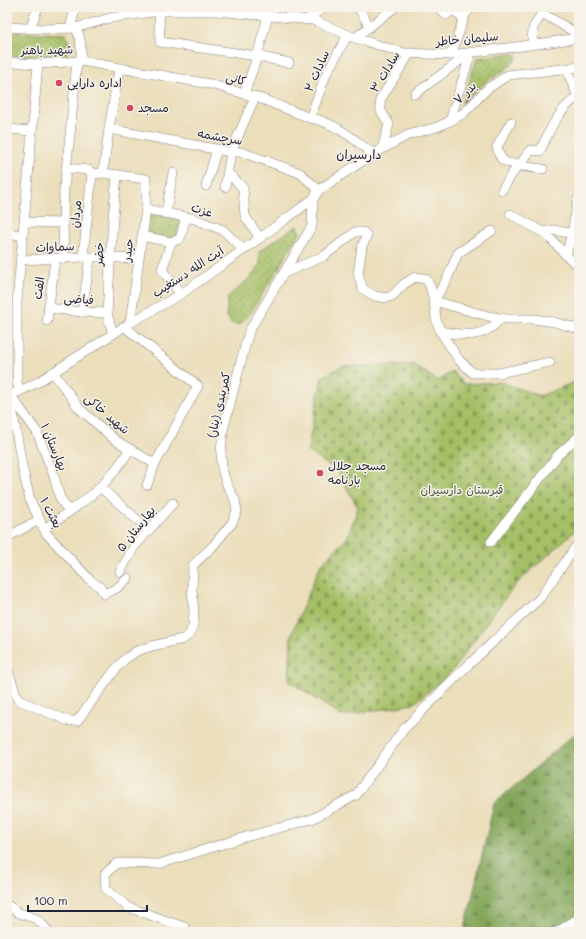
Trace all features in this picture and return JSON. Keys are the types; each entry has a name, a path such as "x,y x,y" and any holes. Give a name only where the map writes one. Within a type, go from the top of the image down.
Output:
{"street":[{"path":"30,29 38,7"},
{"path":"73,28 76,7"},
{"path":"358,7 370,27"},
{"path":"351,36 370,27 396,7"},
{"path":"438,7 446,15 453,9 463,19"},
{"path":"451,55 463,19 471,7"},
{"path":"306,20 320,8"},
{"path":"164,9 160,42 257,56 289,63"},
{"name":"سلیمان خاطر","path":"73,28 129,11 216,9 265,13 312,20 351,36 404,53 451,55 579,36"},
{"path":"244,94 255,64 265,13"},
{"path":"532,44 533,28 542,13 579,36"},
{"name":"شهید باهنر","path":"7,27 30,29 73,28 79,32 79,61 38,64 7,62"},
{"name":"سادات ۲","path":"310,118 327,72 351,36"},
{"path":"415,94 471,52"},
{"path":"450,122 471,52"},
{"name":"سادات ۳","path":"382,149 389,124 381,111 380,100 410,53"},
{"name":"کانی","path":"79,61 210,84 255,97 310,118 318,119 346,134 373,154"},
{"name":"الفت","path":"47,321 48,308 60,259 66,168 79,61"},
{"path":"7,382 18,387 17,302 38,64"},
{"name":"بدر ۷","path":"373,154 408,135 450,122 464,113 487,89 508,75 579,67"},
{"path":"502,190 518,165 531,150 540,152 549,131 567,105 578,97 566,68"},
{"path":"103,173 119,69"},
{"path":"225,187 231,152 255,97"},
{"path":"511,122 497,147 500,158 503,161 518,165 543,169"},
{"path":"7,129 32,130"},
{"name":"سرچشمه","path":"109,129 231,152 241,152 300,173 319,190"},
{"path":"206,186 217,149"},
{"name":"آیت الله دستغیب","path":"8,395 18,387 38,382 113,334 181,294 244,250 312,199 319,190 373,154"},
{"path":"66,168 89,170 92,174 103,173 117,175"},
{"path":"166,213 173,173"},
{"path":"228,173 243,188 245,216 260,238"},
{"name":"مردان","path":"82,312 92,174"},
{"name":"حیدر","path":"117,175 146,179 146,209 128,325"},
{"name":"خضر","path":"113,334 107,313 117,175"},
{"name":"کمربندی (بنار)","path":"7,668 18,700 69,721 77,721 125,659 152,646 184,639 190,634 194,614 192,588 193,565 213,546 232,523 237,511 235,500 227,485 222,469 221,452 223,430 249,331 312,226 312,199"},
{"path":"566,255 576,235 579,200"},
{"name":"عزت","path":"146,209 195,219 223,230 244,250"},
{"path":"510,214 544,232 579,267"},
{"path":"142,236 171,242 180,239 186,217"},
{"path":"24,222 63,224"},
{"path":"544,232 553,230 576,235"},
{"path":"434,301 447,279 458,253 492,231"},
{"path":"284,273 324,256 355,232 363,232 367,236 362,246 358,274 363,289 375,296 386,298 392,296 404,284 415,277 426,279 430,286 434,301 436,319 440,331 459,360 473,373 499,373 550,362"},
{"path":"7,234 23,235"},
{"path":"171,242 162,270 181,294"},
{"name":"سماوات","path":"20,260 111,257 138,260"},
{"path":"7,301 17,302"},
{"path":"434,301 502,318 534,319 554,322 579,329"},
{"name":"فیاضی","path":"48,308 107,313"},
{"path":"440,331 456,334 476,334 490,328 502,318"},
{"path":"128,325 198,386 155,464 147,485"},
{"path":"7,338 17,339"},
{"name":"شهید خاکی","path":"53,372 79,408 115,440 155,464"},
{"name":"بهارستان ۱","path":"8,395 37,432 54,476 60,498 69,512"},
{"name":"بعثت ۱","path":"8,395 30,500 46,533 90,580 100,587 104,594 117,588 128,578"},
{"path":"491,542 558,455 579,436"},
{"path":"44,529 95,492 120,465 130,449"},
{"path":"100,487 149,530"},
{"name":"بهارستان ۵","path":"120,572 134,547 173,503"},
{"path":"7,537 39,520"},
{"path":"188,932 184,927 128,907 106,889 105,874 117,863 159,864 235,840 312,819 356,795 404,729 461,672 540,598 579,543"},
{"path":"7,905 19,913 37,919 49,932"},
{"path":"557,932 579,918"}],"green space":[{"path":"7,32 66,34 70,46 65,57 44,58 7,55"},
{"path":"513,53 518,57 508,68 487,81 462,103 477,58"},
{"path":"151,214 180,219 177,237 172,240 148,233"},
{"path":"297,226 300,233 250,314 239,325 231,323 226,316 228,297 253,275 260,264 259,251"},
{"name":"قبرستان دارسیران","path":"415,365 438,381 452,371 464,384 501,382 540,396 577,381 579,382 579,527 516,584 453,670 414,704 341,716 289,681 291,635 321,564 347,538 358,508 337,471 307,451 322,377 343,366"},
{"path":"579,730 579,932 464,932 494,804"}],"place":[{"name":"اداره دارایی","path":"59,83"},
{"name":"مسجد","path":"130,108"},
{"name":"مسجد جلال بارنامه","path":"320,473"}],"district":[{"name":"دارسیران","path":"359,154"}]}
